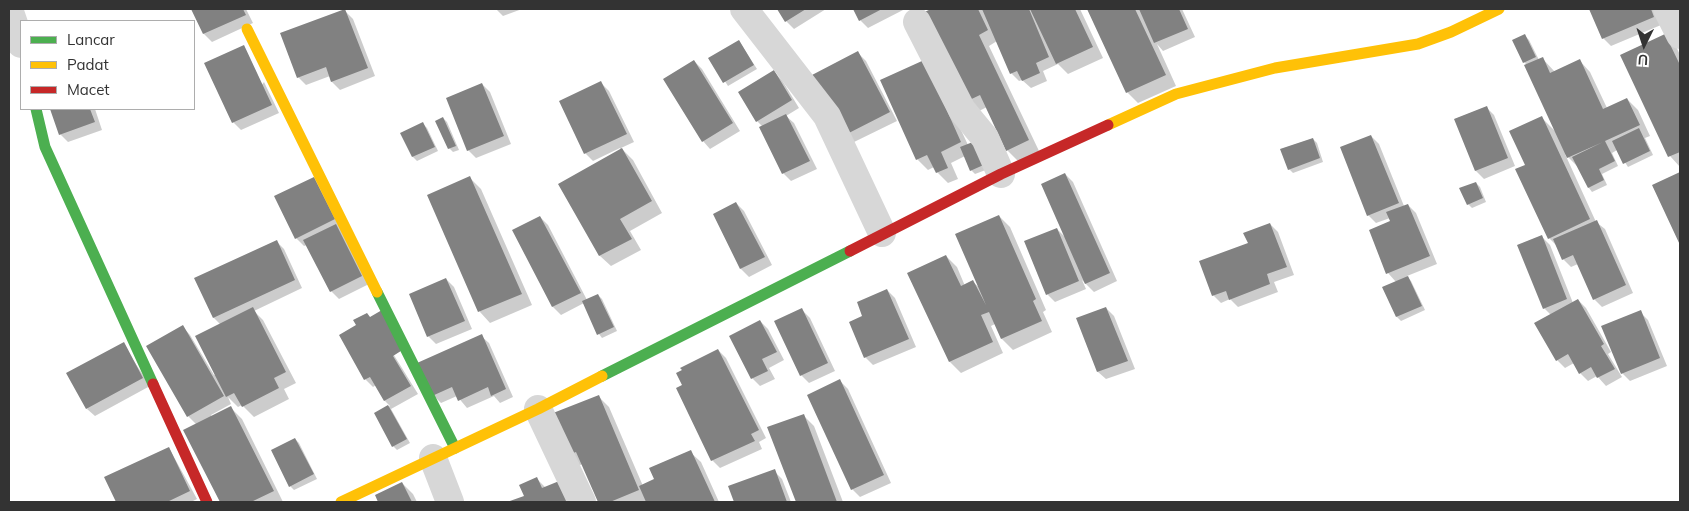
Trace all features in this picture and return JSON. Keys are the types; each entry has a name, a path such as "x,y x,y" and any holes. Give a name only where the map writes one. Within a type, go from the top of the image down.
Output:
{"street":[{"path":"9,9 20,41"},
{"path":"744,9 827,116 882,233"},
{"path":"340,502 538,409 1000,174 1176,94 1275,68 1418,44 1451,32 1499,9"},
{"path":"1667,9 1680,35"},
{"path":"917,22 962,110 985,138 1000,174"},
{"path":"247,29 444,453 450,502"},
{"path":"36,110 45,147 207,502"},
{"path":"538,409 582,502"}],"building":[{"path":"191,9 243,9 246,15 203,34"},
{"path":"345,9 368,68 331,82 326,67 297,78 280,33"},
{"path":"777,9 806,9 785,22"},
{"path":"853,9 882,9 859,21"},
{"path":"931,9 978,9 988,30 979,35 1029,140 1006,151 980,95 961,104 918,15"},
{"path":"982,9 1029,9 1049,57 1036,63 1040,73 1022,81 1017,71 1010,74"},
{"path":"1030,9 1075,9 1093,47 1056,64"},
{"path":"1087,9 1135,9 1166,75 1126,93"},
{"path":"1139,9 1179,9 1188,29 1154,43"},
{"path":"1589,9 1651,9 1654,17 1602,39"},
{"path":"1525,34 1536,57 1523,63 1512,40"},
{"path":"1665,34 1680,65 1680,152 1668,157 1620,55"},
{"path":"739,40 754,65 723,83 708,58"},
{"path":"244,45 272,105 232,123 204,63"},
{"path":"858,51 890,112 843,136 812,75"},
{"path":"933,56 944,104 961,142 941,152 948,168 936,173 927,155 916,160 880,80"},
{"path":"1543,57 1550,73 1580,59 1603,109 1627,98 1640,125 1605,141 1615,161 1599,169 1604,180 1588,188 1572,157 1603,142 1567,158 1524,65"},
{"path":"694,60 733,123 702,142 663,79"},
{"path":"774,70 792,100 756,122 738,92"},
{"path":"601,81 627,134 584,154 559,101"},
{"path":"482,83 504,136 467,151 446,98"},
{"path":"1487,106 1508,158 1475,171 1454,119"},
{"path":"50,110 90,110 95,122 59,135"},
{"path":"786,114 810,161 782,174 759,127"},
{"path":"1542,116 1590,219 1548,239 1515,169 1525,165 1509,131"},
{"path":"443,117 456,146 448,149 435,121"},
{"path":"423,122 435,147 412,157 400,133"},
{"path":"1639,128 1650,151 1623,164 1612,141"},
{"path":"1371,135 1399,203 1367,216 1340,147"},
{"path":"1313,138 1320,158 1288,170 1280,149"},
{"path":"978,140 988,163 970,171 960,147"},
{"path":"622,148 652,201 620,219 632,239 599,256 558,184"},
{"path":"1680,172 1680,245 1652,185"},
{"path":"1065,173 1110,273 1085,284 1041,184"},
{"path":"470,176 522,294 478,312 427,195"},
{"path":"314,177 335,219 295,239 274,196"},
{"path":"1476,182 1483,198 1467,205 1459,188"},
{"path":"736,202 765,257 740,269 713,214"},
{"path":"1408,204 1430,256 1386,274 1369,230 1390,221 1386,212"},
{"path":"999,215 1036,299 1033,301 1042,321 1001,339 989,312 981,315 993,342 949,362 907,273 946,255 961,286 973,280 986,305 955,234"},
{"path":"540,216 581,293 552,307 512,230"},
{"path":"1597,220 1626,285 1593,300 1573,255 1562,260 1553,239"},
{"path":"1270,223 1287,267 1267,274 1270,284 1229,300 1226,291 1212,296 1199,261 1248,243 1243,233"},
{"path":"336,224 362,276 330,292 303,240"},
{"path":"1057,228 1079,281 1046,295 1024,241"},
{"path":"1542,235 1567,299 1543,309 1517,245"},
{"path":"277,240 295,280 213,318 194,278"},
{"path":"1408,276 1422,306 1396,317 1382,287"},
{"path":"446,278 465,321 427,337 409,294"},
{"path":"887,289 909,339 864,358 849,322 862,316 857,302"},
{"path":"598,294 614,327 597,335 582,301"},
{"path":"1578,299 1604,344 1601,346 1615,369 1597,378 1591,367 1579,374 1568,354 1556,361 1534,323"},
{"path":"253,307 286,372 274,378 279,388 242,407 234,393 226,397 195,336"},
{"path":"1106,307 1128,361 1097,372 1076,318"},
{"path":"802,308 828,363 800,376 774,321"},
{"path":"382,310 404,349 393,356 411,386 384,401 370,377 364,380 339,335 356,325 353,320 367,313 370,317"},
{"path":"1641,310 1660,358 1621,374 1601,326"},
{"path":"760,320 777,352 762,359 768,371 751,379 729,336"},
{"path":"183,325 224,396 187,417 146,346"},
{"path":"482,334 506,389 491,396 488,387 458,401 452,387 432,396 417,363"},
{"path":"124,342 143,378 86,409 66,373"},
{"path":"718,349 759,430 751,434 755,441 711,461 676,388 682,385 676,373 682,370 680,368"},
{"path":"840,379 884,475 851,490 807,395"},
{"path":"599,395 639,490 610,502 598,502 576,452 565,456 548,415"},
{"path":"388,405 407,439 392,447 374,413"},
{"path":"231,406 274,491 251,502 220,502 183,430"},
{"path":"804,414 837,502 796,502 767,427"},
{"path":"295,438 314,474 289,487 271,450"},
{"path":"169,447 190,491 167,502 116,502 104,477"},
{"path":"691,450 715,502 646,502 639,486 654,479 649,468"},
{"path":"775,469 787,502 734,502 728,486"},
{"path":"537,477 542,488 569,477 580,502 507,502 524,496 519,485"},
{"path":"402,482 412,502 378,502 375,495"}],"traffic: fast":[{"path":"36,110 45,147 153,384"},
{"path":"602,376 850,251"},
{"path":"377,292 455,448"}],"traffic: slow":[{"path":"1108,125 1176,94 1275,68 1418,44 1451,32 1499,9"},
{"path":"247,29 377,292"},
{"path":"341,502 538,409 602,376"}],"traffic: jam":[{"path":"850,251 1001,174 1108,125"},
{"path":"153,384 207,502"}]}
